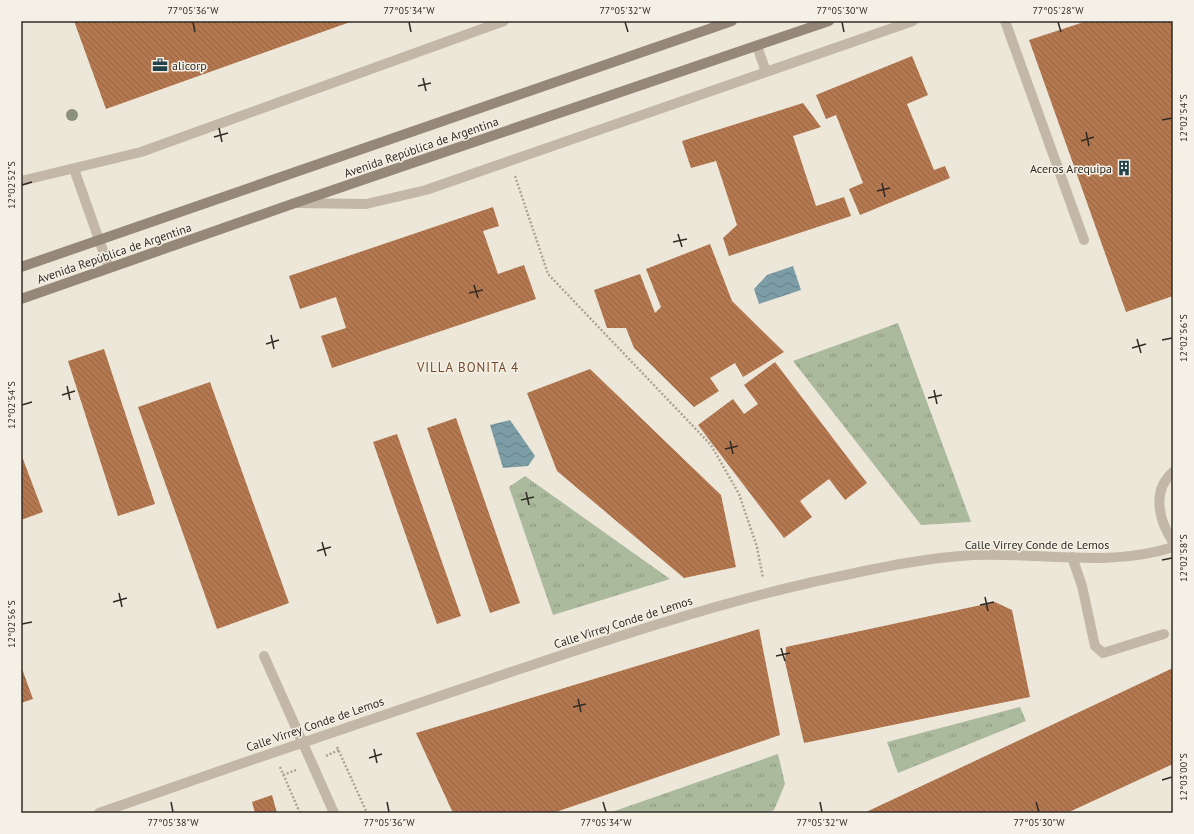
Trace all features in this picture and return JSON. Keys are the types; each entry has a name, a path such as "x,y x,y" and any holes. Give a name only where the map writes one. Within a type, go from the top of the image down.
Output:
{"main road":[{"name":"Avenida República de Argentina","path":"21,267 732,21"},
{"name":"Avenida República de Argentina","path":"21,299 829,21"}],"street":[{"path":"21,181 141,152 504,21"},
{"path":"295,204 366,204 426,190 913,21"},
{"path":"1005,21 1084,240"},
{"path":"757,46 766,72"},
{"path":"74,169 109,268"},
{"path":"1173,472 1162,486 1159,500 1160,515 1173,542"},
{"name":"Calle Virrey Conde de Lemos","path":"104,812 331,732 613,638 695,613 766,594 881,568 946,557 1016,554 1072,557 1125,557 1155,553 1173,548"},
{"path":"1072,557 1082,586 1095,646 1099,650 1103,653 1164,634"},
{"path":"264,656 334,813"}],"path":[{"path":"510,161 548,274 711,445 739,494 757,547 766,594"},
{"path":"331,732 367,813"},
{"path":"273,752 300,813"}],"green space":[{"path":"898,323 971,522 921,525 793,361"},
{"path":"525,476 670,579 553,615 509,487"},
{"path":"1020,707 1026,721 898,773 887,742"},
{"path":"778,754 785,784 774,810 767,813 609,813"}],"water":[{"path":"793,266 801,290 759,304 754,289 767,275"},
{"path":"510,420 535,456 528,466 503,468 490,425"}],"building":[{"name":"alicorp","path":"74,21 353,21 106,109"},
{"name":"Aceros Arequipa","path":"1087,21 1173,21 1173,296 1126,312 1029,40"},
{"path":"912,56 928,95 907,104 934,170 945,166 950,178 860,215 849,189 863,183 836,115 826,119 816,95"},
{"path":"803,103 821,127 793,136 816,206 844,197 851,216 729,256 723,238 737,225 716,161 691,168 682,141"},
{"path":"493,207 499,226 483,231 498,274 524,265 536,299 332,368 321,336 346,328 336,297 300,309 289,276"},
{"path":"710,244 732,301 784,352 743,377 735,363 710,378 719,391 694,407 634,348 626,328 607,328 594,290 640,274 655,313 661,307 646,269"},
{"path":"104,349 155,504 118,516 68,361"},
{"path":"775,362 867,483 845,500 829,479 800,501 812,517 784,538 698,425 733,399 744,414 758,404 744,385"},
{"path":"590,369 721,495 736,567 684,578 557,471 527,393"},
{"path":"210,382 289,603 217,629 138,407"},
{"path":"456,418 520,603 490,613 427,428"},
{"path":"397,434 461,616 437,624 373,442"},
{"path":"21,454 43,512 21,520"},
{"path":"995,602 1012,610 1030,697 804,743 785,662 786,647"},
{"path":"759,629 780,735 553,813 453,813 416,733"},
{"path":"21,666 33,699 21,703"},
{"path":"1173,668 1173,764 1067,813 864,813"},
{"path":"272,795 277,813 255,813 252,802"}],"place":[{"name":"alicorp","path":"160,65"},
{"name":"Aceros Arequipa","path":"1124,168"}],"district":[{"name":"VILLA BONITA 4","path":"468,367"}]}
